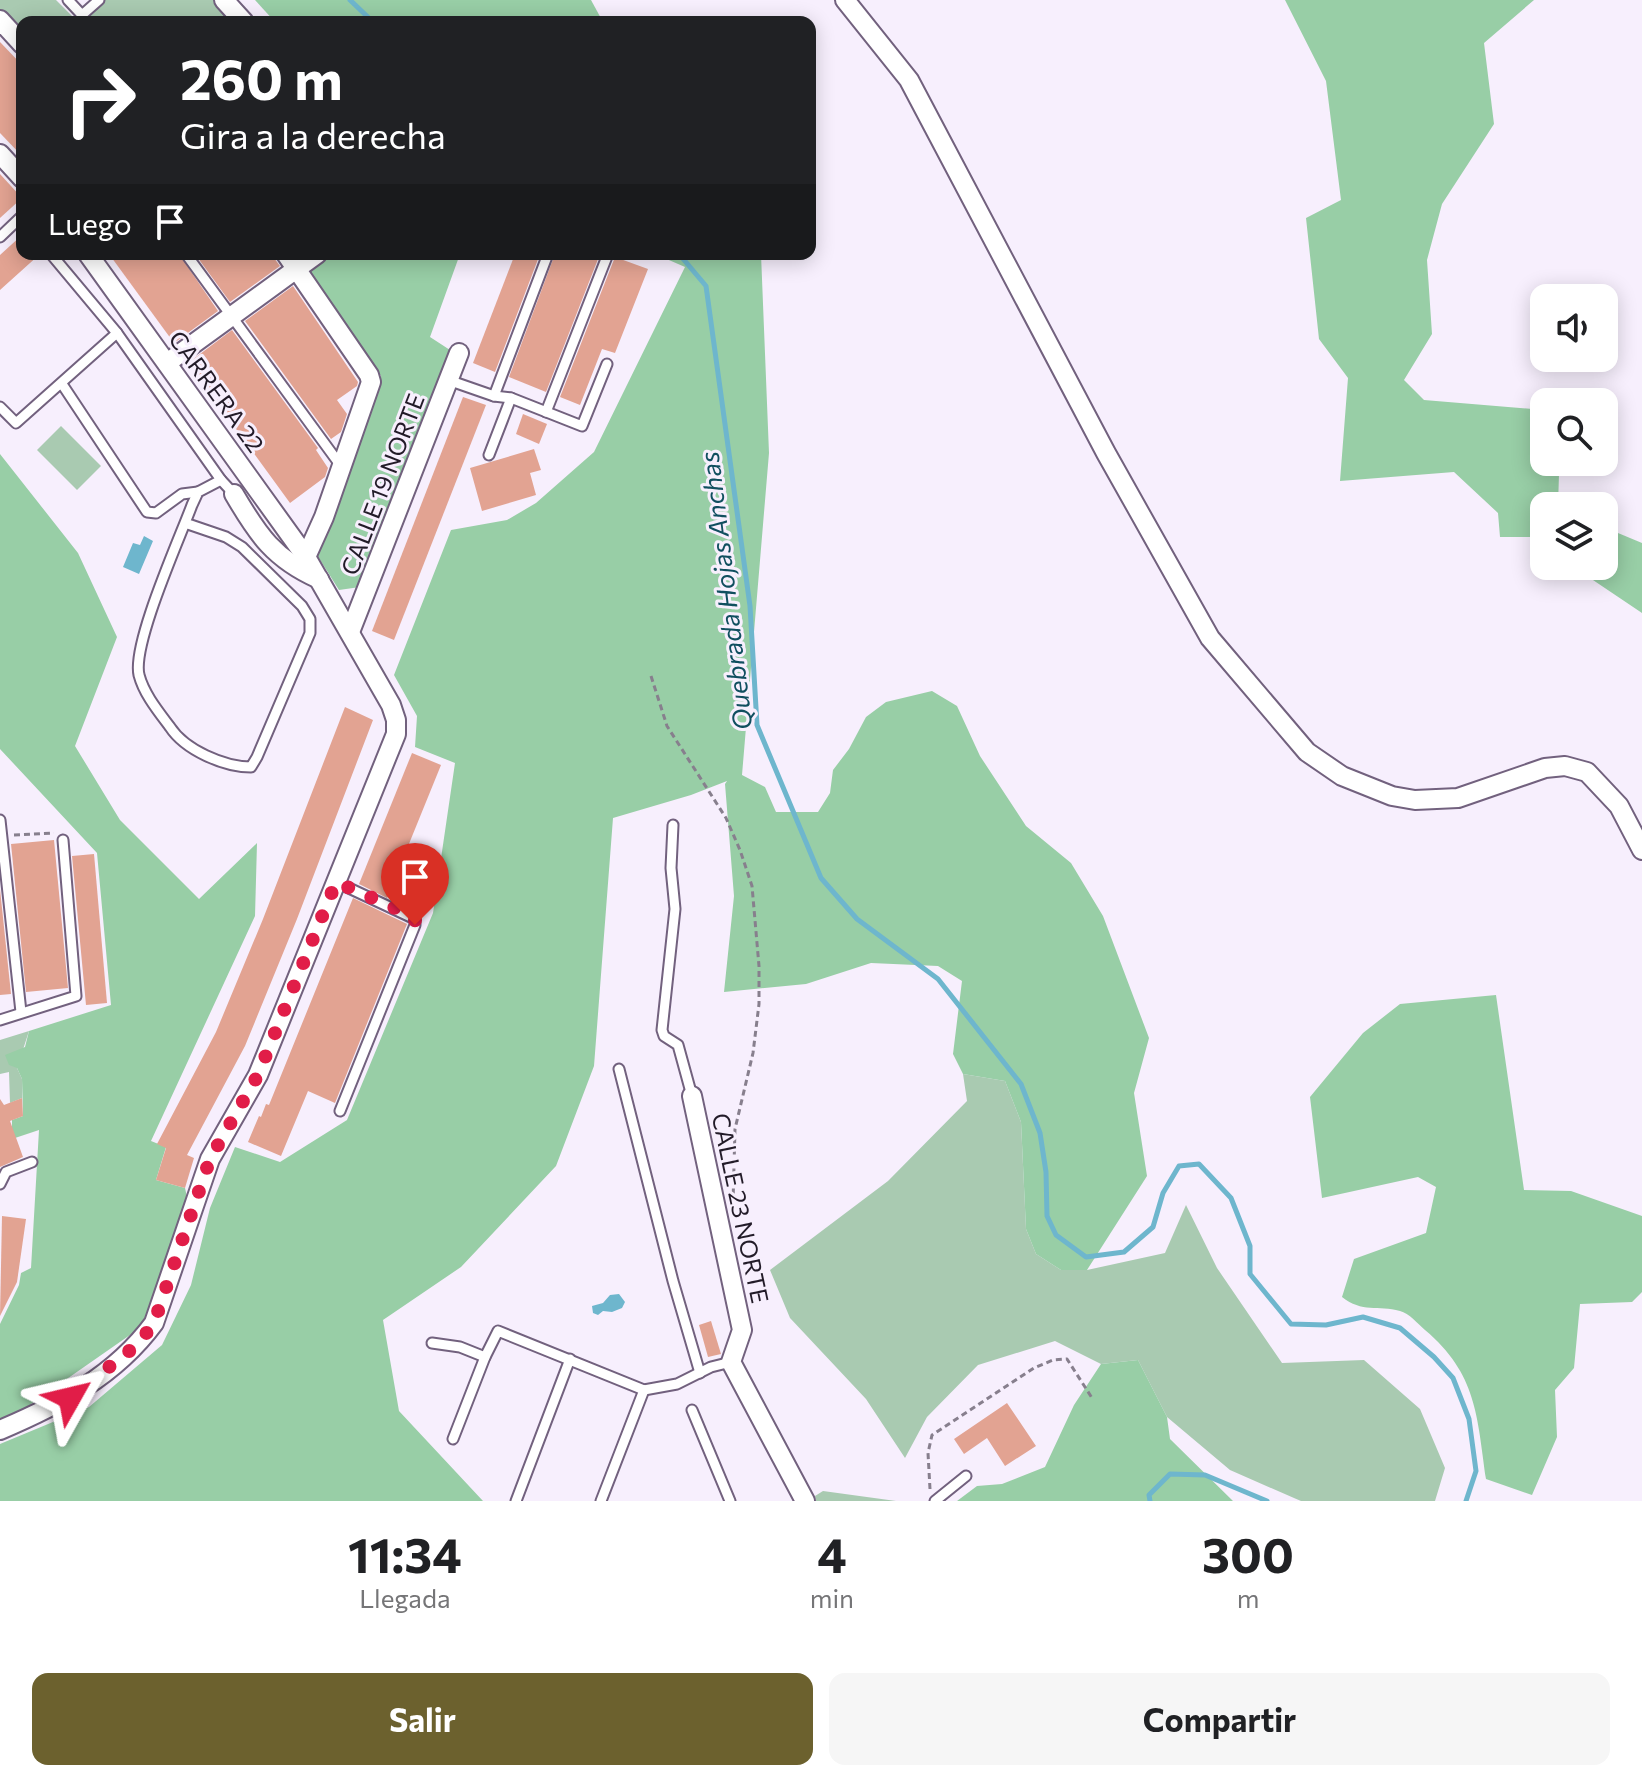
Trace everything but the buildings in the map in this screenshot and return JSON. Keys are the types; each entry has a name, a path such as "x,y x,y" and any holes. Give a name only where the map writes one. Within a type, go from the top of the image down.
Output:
{"street":[{"path":"224,0 239,16"},
{"path":"845,0 909,80 1106,453 1210,638 1307,752 1342,776 1392,796 1415,800 1458,798 1545,768 1565,766 1587,772 1619,806 1642,850"},
{"path":"0,20 16,37"},
{"path":"0,154 16,171"},
{"name":"CARRERA 22","path":"92,260 306,557 391,705 396,720 391,752 336,882"},
{"path":"167,363 231,318 292,262 369,375 370,390 324,517 306,557"},
{"name":"CALLE 19 NORTE","path":"350,632 459,353"},
{"path":"227,487 256,531 278,555 295,568 319,579"},
{"path":"0,1430 70,1398 138,1344 154,1323 210,1159 258,1075 336,882"},
{"name":"CALLE 23 NORTE","path":"692,1096 742,1330 731,1362"},
{"path":"731,1362 805,1501"}],"lane":[{"path":"68,0 82,15 99,0"},
{"path":"0,237 16,222"},
{"path":"56,260 117,333 227,487 182,494 156,513 147,512 62,384"},
{"path":"190,260 341,466"},
{"path":"494,396 546,260"},
{"path":"546,412 606,260"},
{"path":"0,407 16,423 117,333"},
{"path":"448,380 494,396 511,398 582,426 607,364"},
{"path":"489,455 511,398"},
{"path":"185,523 226,537 242,547 302,606 310,619 310,633 251,767 239,767 183,742 143,689 138,671 142,638 185,523 198,492"},
{"path":"0,820 21,1012"},
{"path":"673,825 671,868 675,909 662,1030 664,1036 678,1045 692,1096"},
{"path":"0,1020 76,996 63,840"},
{"path":"336,882 415,919 340,1111"},
{"path":"619,1069 673,1281 700,1373"},
{"path":"0,1184 6,1172 32,1162"},
{"path":"453,1439 495,1334 503,1331 644,1390 677,1384 731,1362"},
{"path":"432,1343 460,1347 485,1357"},
{"path":"516,1501 570,1359"},
{"path":"601,1501 644,1390"},
{"path":"692,1410 730,1501"},
{"path":"932,1501 966,1476"}],"path":[{"path":"651,676 667,726 726,818 752,886 759,1004 753,1053 735,1129 732,1206"},
{"path":"3,836 56,833 63,840"},
{"path":"932,1501 928,1453 932,1435 1034,1368 1053,1360 1067,1359 1092,1398"}],"green space":[{"path":"0,0 56,0 72,16 16,16 16,28 0,11"},
{"path":"105,0 232,0 247,16 86,16"},
{"path":"255,0 591,0 600,16 270,16"},
{"path":"1285,0 1534,0 1484,43 1494,124 1442,204 1427,260 1432,334 1404,380 1424,400 1530,409 1530,476 1559,476 1558,492 1530,492 1530,537 1500,537 1498,513 1454,472 1340,481 1348,378 1319,339 1306,218 1341,200 1326,81"},
{"path":"317,260 458,260 430,337 450,350 360,587 339,590 317,555 381,376 307,271"},
{"path":"669,260 761,260 769,453 742,775 765,787 776,812 818,812 830,793 833,770 849,749 866,717 886,702 932,691 957,706 980,756 1026,826 1071,863 1103,916 1149,1038 1134,1093 1147,1176 1087,1270 1061,1270 1036,1254 1026,1229 1021,1122 1005,1081 963,1074 953,1054 962,981 938,966 871,963 806,984 724,992 734,896 727,781 613,818 594,1066 556,1166 461,1267 383,1320 399,1411 483,1501 0,1501 0,1444 89,1407 162,1345 191,1285 210,1208 235,1147 280,1162 347,1120 433,913 455,763 415,747 417,716 394,675 451,530 507,520 536,503 594,452 685,267"},
{"path":"61,426 101,466 77,490 37,450"},
{"path":"0,454 78,553 117,637 75,746 120,820 199,899 257,843 255,916 151,1141 166,1147 156,1180 185,1188 187,1197 151,1308 140,1328 18,1413 0,1420 0,1324 19,1285 21,1273 31,1268 39,1130 12,1139 12,1120 23,1116 22,1079 17,1068 9,1065 5,1055 25,1047 29,1031 111,1005 97,853 0,749"},
{"path":"1618,533 1642,543 1642,613 1593,580 1618,580"},
{"path":"1496,995 1524,1190 1571,1191 1642,1216 1642,1292 1632,1302 1580,1304 1574,1368 1555,1390 1557,1437 1532,1495 1486,1479 1472,1397 1455,1363 1442,1346 1403,1312 1363,1307 1342,1297 1354,1259 1426,1233 1436,1187 1418,1177 1322,1198 1310,1097 1363,1033 1400,1004"},
{"path":"29,1031 17,1068 22,1079 22,1098 10,1103 9,1072 0,1074 0,1040"},
{"path":"963,1074 1005,1081 1021,1122 1026,1229 1036,1254 1061,1270 1087,1270 1165,1253 1186,1205 1217,1268 1282,1363 1364,1360 1420,1409 1445,1468 1435,1501 1301,1501 1230,1470 1167,1417 1138,1360 1101,1364 1055,1341 978,1365 927,1417 905,1458 866,1399 790,1318 770,1270 888,1181 967,1101"},
{"path":"1138,1360 1167,1417 1170,1439 1233,1501 957,1501 977,1486 1002,1484 1045,1467 1074,1405 1101,1364"},
{"path":"823,1491 896,1501 816,1501 815,1496"}],"water":[{"path":"144,536 153,541 139,574 123,567 133,543 140,545"},
{"path":"619,1294 625,1302 622,1308 603,1311 598,1315 593,1313 592,1306 603,1303 610,1295"}],"waterway":[{"name":"Quebrada Hojas Anchas","path":"350,0 367,16"},
{"name":"Quebrada Hojas Anchas","path":"684,260 706,286 750,606 757,725 821,878 857,919 938,979 1021,1084 1040,1133 1046,1172 1047,1216 1056,1235 1086,1257 1124,1252 1153,1227 1163,1193 1179,1166 1199,1164 1231,1198 1250,1246 1250,1274 1291,1324 1326,1325 1363,1317 1400,1328 1453,1378 1469,1419 1476,1471 1466,1501"},
{"name":"Quebrada Hojas Anchas","path":"1150,1501 1149,1495 1170,1474 1205,1475 1267,1501"}],"route":[{"path":"70,1398 138,1344 154,1323 210,1159 258,1075 336,882 411,915 415,925"}]}
